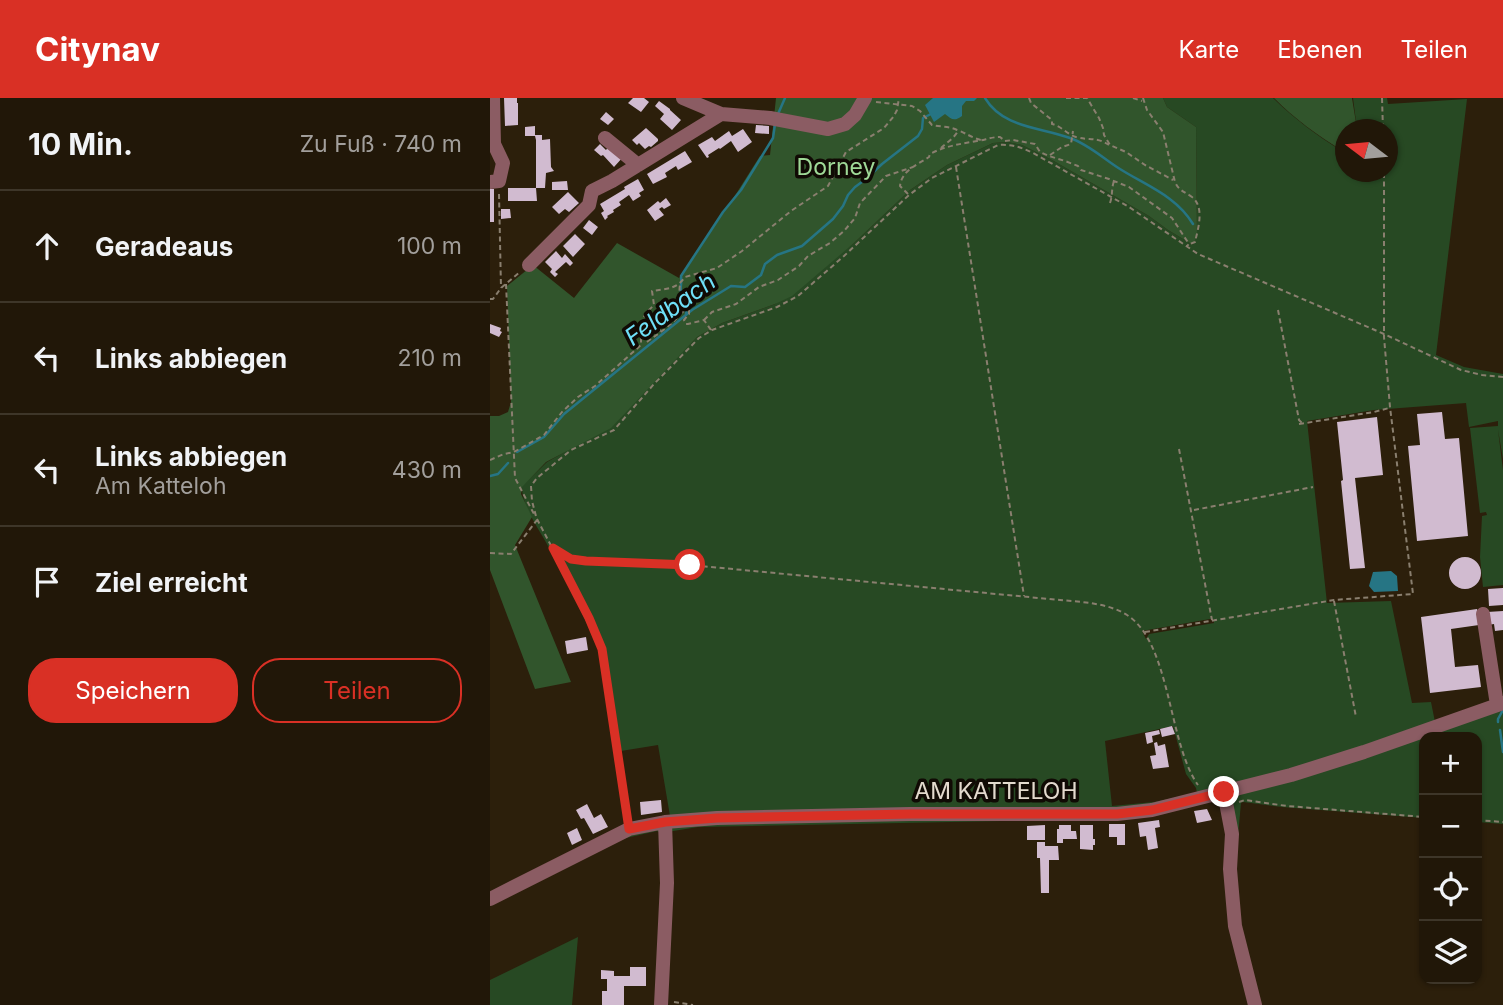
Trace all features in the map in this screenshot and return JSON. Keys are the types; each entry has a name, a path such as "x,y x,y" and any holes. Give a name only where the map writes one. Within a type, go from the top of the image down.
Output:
{"street":[{"path":"493,98 494,144 503,163 494,181"},
{"path":"683,98 721,114 775,118 828,130 845,124 855,115 864,99"},
{"path":"530,265 589,205 592,191 721,114"},
{"path":"605,138 638,165"},
{"path":"1483,614 1500,704"},
{"name":"AM KATTELOH","path":"490,900 629,829 665,822 717,818 911,814 1117,814 1152,810 1291,775 1500,704"},
{"path":"1224,792 1232,834 1230,869 1235,926 1255,1005"},
{"path":"661,1003 667,883 665,822"}],"path":[{"path":"679,317 683,304 678,289 685,277 717,268 828,186 846,152 884,128 894,116 899,98"},
{"path":"1029,98 1031,103 1052,120 1052,124 1058,125 1064,131 1078,138 1100,139 1175,182"},
{"path":"1066,98 1088,98 1110,145"},
{"path":"1133,98 1143,100 1163,132 1178,190 1195,198 1199,207 1195,242 1186,247"},
{"path":"1382,98 1383,119"},
{"path":"864,99 912,106 932,125 958,130 983,140"},
{"path":"941,149 958,130"},
{"path":"1049,156 1071,144 1072,133"},
{"path":"909,195 900,183 905,174 930,154 957,144 1000,137 1006,143 1033,153 1129,207 1198,254 1461,370 1503,377"},
{"path":"537,520 531,486 537,478 571,450 614,430 699,338 712,330 778,307 798,296 909,195 932,178 993,147 1013,141 1035,144 1040,152 1065,160 1087,173 1109,178 1129,187 1172,218 1189,244"},
{"path":"956,166 1024,596"},
{"path":"647,342 687,308 689,312 684,320 686,324 704,320 712,312 736,304 759,287 778,280 844,230 855,218 860,203 886,176 913,167"},
{"path":"1110,203 1112,183 1115,179"},
{"path":"494,181 501,288"},
{"path":"1145,632 1334,600 1413,594 1390,407 1384,334 1384,182"},
{"path":"490,299 530,265"},
{"path":"506,284 515,478 589,618 602,649 629,829"},
{"path":"490,460 514,452 544,435 578,397 625,360 641,345 645,314 654,305 652,291 680,284"},
{"path":"1278,310 1299,420 1303,424"},
{"path":"704,320 712,330"},
{"path":"641,330 662,330"},
{"path":"1298,424 1390,407"},
{"path":"1179,449 1212,621"},
{"path":"1192,511 1313,487"},
{"path":"490,552 511,554 537,520"},
{"path":"553,548 571,559 586,561 690,565 1024,596 1108,607 1128,615 1145,632 1155,653 1190,774 1199,786"},
{"path":"1334,600 1356,717"},
{"path":"1227,811 1245,800 1419,817"},
{"path":"1482,820 1503,822"},
{"path":"661,1003 693,1005"}],"green space":[{"name":"Dorney","path":"776,98 1163,98 1167,107 1196,127 1197,236 1193,245 1149,216 1052,160 1022,145 1008,142 993,143 947,165 910,190 792,296 722,323 697,337 611,428 546,462 522,487 521,494 532,517 515,545 571,682 535,689 490,570 490,416 508,412 511,402 507,286 533,265 574,298 617,243 679,278 760,156 770,155"},
{"path":"1163,98 1273,98 1335,147 1335,182 1398,182 1398,119 1356,119 1353,98 1387,98 1388,104 1467,99 1436,355 1464,367 1503,374 1503,459 1498,430 1503,470 1503,585 1483,587 1480,557 1482,516 1487,515 1486,512 1480,513 1470,428 1498,426 1498,421 1469,427 1466,403 1374,410 1307,421 1327,603 1391,601 1412,703 1431,702 1435,722 1503,708 1503,824 1482,822 1482,732 1419,732 1419,818 1241,803 1235,869 1250,1005 1222,807 1205,794 1174,802 1002,821 698,827 661,833 657,831 626,838 490,906 490,892 670,816 658,745 621,751 604,650 598,648 531,517 524,501 522,486 547,462 570,449 697,337 722,323 775,304 854,243 910,190 947,165 993,143 1022,145 1052,160 1149,216 1193,245 1197,235 1196,127 1167,107","holes":["1214,619 1214,623 1149,634 1146,639 1142,631","1173,726 1186,774 1197,793 1154,802 1112,806 1105,741"]},
{"path":"1274,98 1352,98 1355,119 1335,119 1335,146"},
{"path":"578,937 572,1005 490,1005 490,980"}],"water":[{"path":"933,98 977,98 974,101 966,101 959,118 953,119 945,114 934,122 925,105"},
{"path":"1391,571 1397,576 1398,591 1374,592 1369,586 1373,572"}],"building":[{"path":"504,98 517,98 518,125 505,126"},
{"path":"633,98 644,98 649,102 641,112 628,103"},
{"path":"659,101 681,120 672,130 660,119 664,114 655,106"},
{"path":"606,112 614,119 608,125 600,119"},
{"path":"756,125 769,126 769,134 755,133"},
{"path":"535,126 535,135 542,135 542,140 550,139 551,167 554,171 546,173 545,188 536,188 535,136 525,136 525,127"},
{"path":"646,128 658,141 645,149 632,140"},
{"path":"743,129 752,142 738,152 731,141 707,158 698,145 712,137 715,141 729,131 732,136"},
{"path":"600,144 606,150 609,146 623,157 614,167 594,150"},
{"path":"685,151 692,162 678,170 676,166 665,173 667,177 653,184 647,174"},
{"path":"638,179 644,190 639,193 641,196 633,201 629,195 619,202 621,205 605,220 600,204"},
{"path":"567,181 568,190 552,190 552,182"},
{"path":"508,188 536,188 537,201 508,201"},
{"path":"490,189 494,189 494,222 490,222"},
{"path":"568,192 579,203 569,212 565,209 559,214 552,207"},
{"path":"666,198 671,205 659,209 664,215 655,221 647,210"},
{"path":"501,209 510,209 511,218 501,219"},
{"path":"589,220 598,227 592,235 583,228"},
{"path":"575,234 585,244 573,257 563,246"},
{"path":"556,251 562,258 565,254 573,263 570,266 566,262 555,272 558,274 555,277 545,262"},
{"path":"490,324 501,328 499,337 490,333"},
{"path":"1442,412 1445,439 1459,438 1468,536 1417,541 1408,446 1420,445 1417,414"},
{"path":"1377,417 1383,475 1355,478 1365,568 1350,569 1337,422"},
{"path":"1465,557 1476,562 1481,573 1476,584 1465,589 1454,584 1449,573 1454,562"},
{"path":"1503,588 1503,605 1489,606 1488,589"},
{"path":"1477,609 1479,625 1451,629 1455,667 1478,665 1481,687 1430,693 1421,617"},
{"path":"1503,611 1503,630 1495,631 1494,624 1488,625 1487,612"},
{"path":"586,637 588,650 567,654 565,641"},
{"path":"1172,726 1175,734 1162,737 1160,729"},
{"path":"1159,730 1160,734 1152,736 1153,742 1147,744 1145,733"},
{"path":"1157,742 1158,746 1165,744 1169,767 1153,769 1150,756 1156,755 1154,743"},
{"path":"661,800 662,812 641,815 640,802"},
{"path":"587,804 594,818 601,814 608,827 593,834 576,810"},
{"path":"1207,809 1212,820 1197,823 1194,811"},
{"path":"1159,820 1160,827 1155,828 1158,848 1148,850 1146,836 1140,837 1138,823"},
{"path":"1109,824 1125,824 1125,845 1117,845 1117,837 1109,837"},
{"path":"1045,825 1045,840 1027,840 1027,826"},
{"path":"1059,825 1071,825 1071,831 1076,831 1077,839 1063,839 1063,843 1057,843"},
{"path":"1080,825 1093,825 1093,850 1080,849"},
{"path":"577,828 582,840 572,845 567,833"},
{"path":"1037,842 1045,842 1045,846 1058,846 1059,860 1049,860 1049,893 1041,893"},
{"path":"630,967 646,967 646,986 624,986 624,1005 602,1005 602,991 607,991 607,979 601,979 601,970 614,971 614,976 630,976"}],"waterway":[{"path":"778,114 785,98"},
{"name":"Feldbach","path":"985,98 993,108 1012,121 1070,138 1090,148 1170,199 1193,224"},
{"name":"Feldbach","path":"517,452 544,437 564,414 692,310 731,286 745,287 761,275 765,264 777,255 802,246 833,219 855,187 918,136 923,118 931,114"},
{"path":"686,314 681,293 681,276 723,212 741,190 773,138 775,124"},
{"name":"Feldbach","path":"490,476 498,474 508,463"},
{"path":"1498,722 1503,710"},
{"path":"1500,730 1503,752"}],"route":[{"path":"690,565 586,561 571,559 553,548 602,649 629,829 665,822 717,818 999,813 1117,814 1152,810 1224,792"}]}
